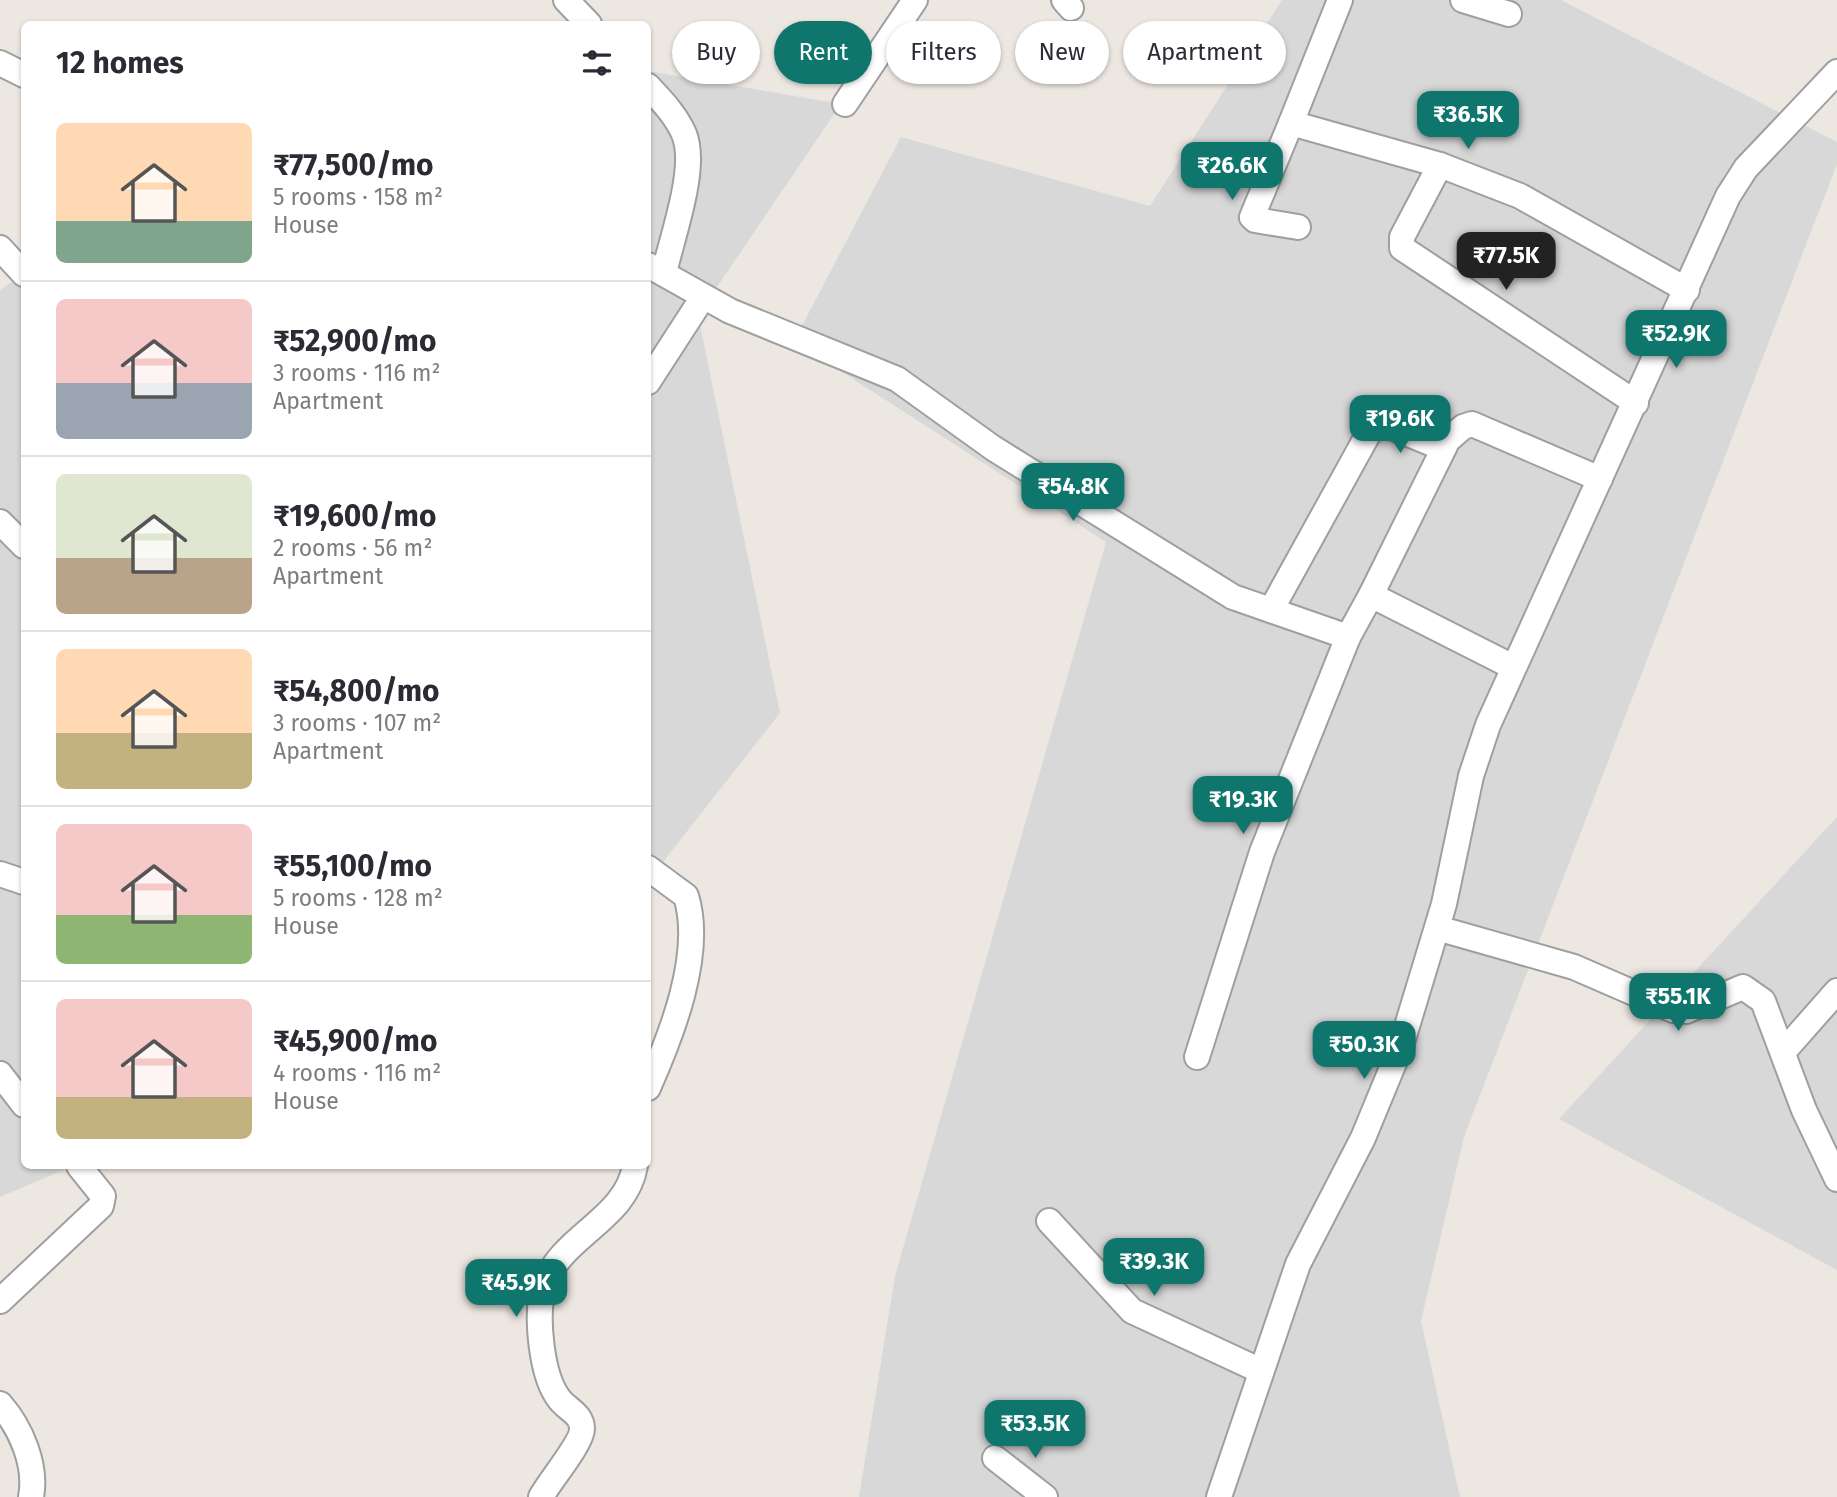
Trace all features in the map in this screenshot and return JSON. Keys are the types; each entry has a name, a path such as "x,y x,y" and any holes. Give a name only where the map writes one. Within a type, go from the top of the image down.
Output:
{"street":[{"path":"566,0 586,21"},
{"path":"845,104 915,0"},
{"path":"1298,228 1255,220 1252,217 1340,0"},
{"path":"1463,0 1509,14"},
{"path":"0,63 21,74"},
{"path":"1219,1497 1298,1264 1384,1093 1437,928 1471,776 1488,725 1513,667 1728,195 1746,168 1837,72"},
{"path":"651,90 685,135 688,152 688,170 656,269 703,297 759,324 897,379 993,448 1233,597 1348,637"},
{"path":"1291,123 1440,165 1520,196 1687,290"},
{"path":"1440,165 1402,237 1402,248 1636,402"},
{"path":"0,248 21,271"},
{"path":"651,378 703,297"},
{"path":"1271,610 1375,424 1385,422 1433,445 1445,446"},
{"path":"1196,1057 1262,852 1348,637 1445,446 1463,427 1472,424 1600,479"},
{"path":"0,522 21,543"},
{"path":"1371,595 1513,667"},
{"path":"651,870 686,896 692,924 681,1005 651,1080"},
{"path":"0,874 21,881"},
{"path":"1437,928 1574,967 1673,1010 1686,1011 1743,987 1763,1001 1804,1110 1837,1179"},
{"path":"1784,1051 1837,991"},
{"path":"0,1074 21,1101"},
{"path":"0,1301 101,1206 103,1196 81,1169"},
{"path":"541,1497 578,1442 582,1430 579,1417 560,1401 551,1386 538,1312 543,1288 559,1259 619,1203 630,1187 634,1169"},
{"path":"1049,1220 1132,1311 1261,1371"},
{"path":"0,1404 10,1417 31,1463 34,1480 32,1497"},
{"path":"995,1458 1045,1497"}],"shaded area":[{"path":"1282,0 1561,0 1837,142 1837,164 1464,1137 1421,1321 1460,1497 859,1497 895,1276 1106,542 794,341 901,137 1150,206 1228,84 1286,84 1286,21 1269,21"},
{"path":"651,72 672,75 672,84 724,84 841,104 698,315 780,713 651,877"},
{"path":"21,276 21,1169 66,1169 0,1197 0,290"},
{"path":"1837,817 1837,1270 1559,1119"}]}
